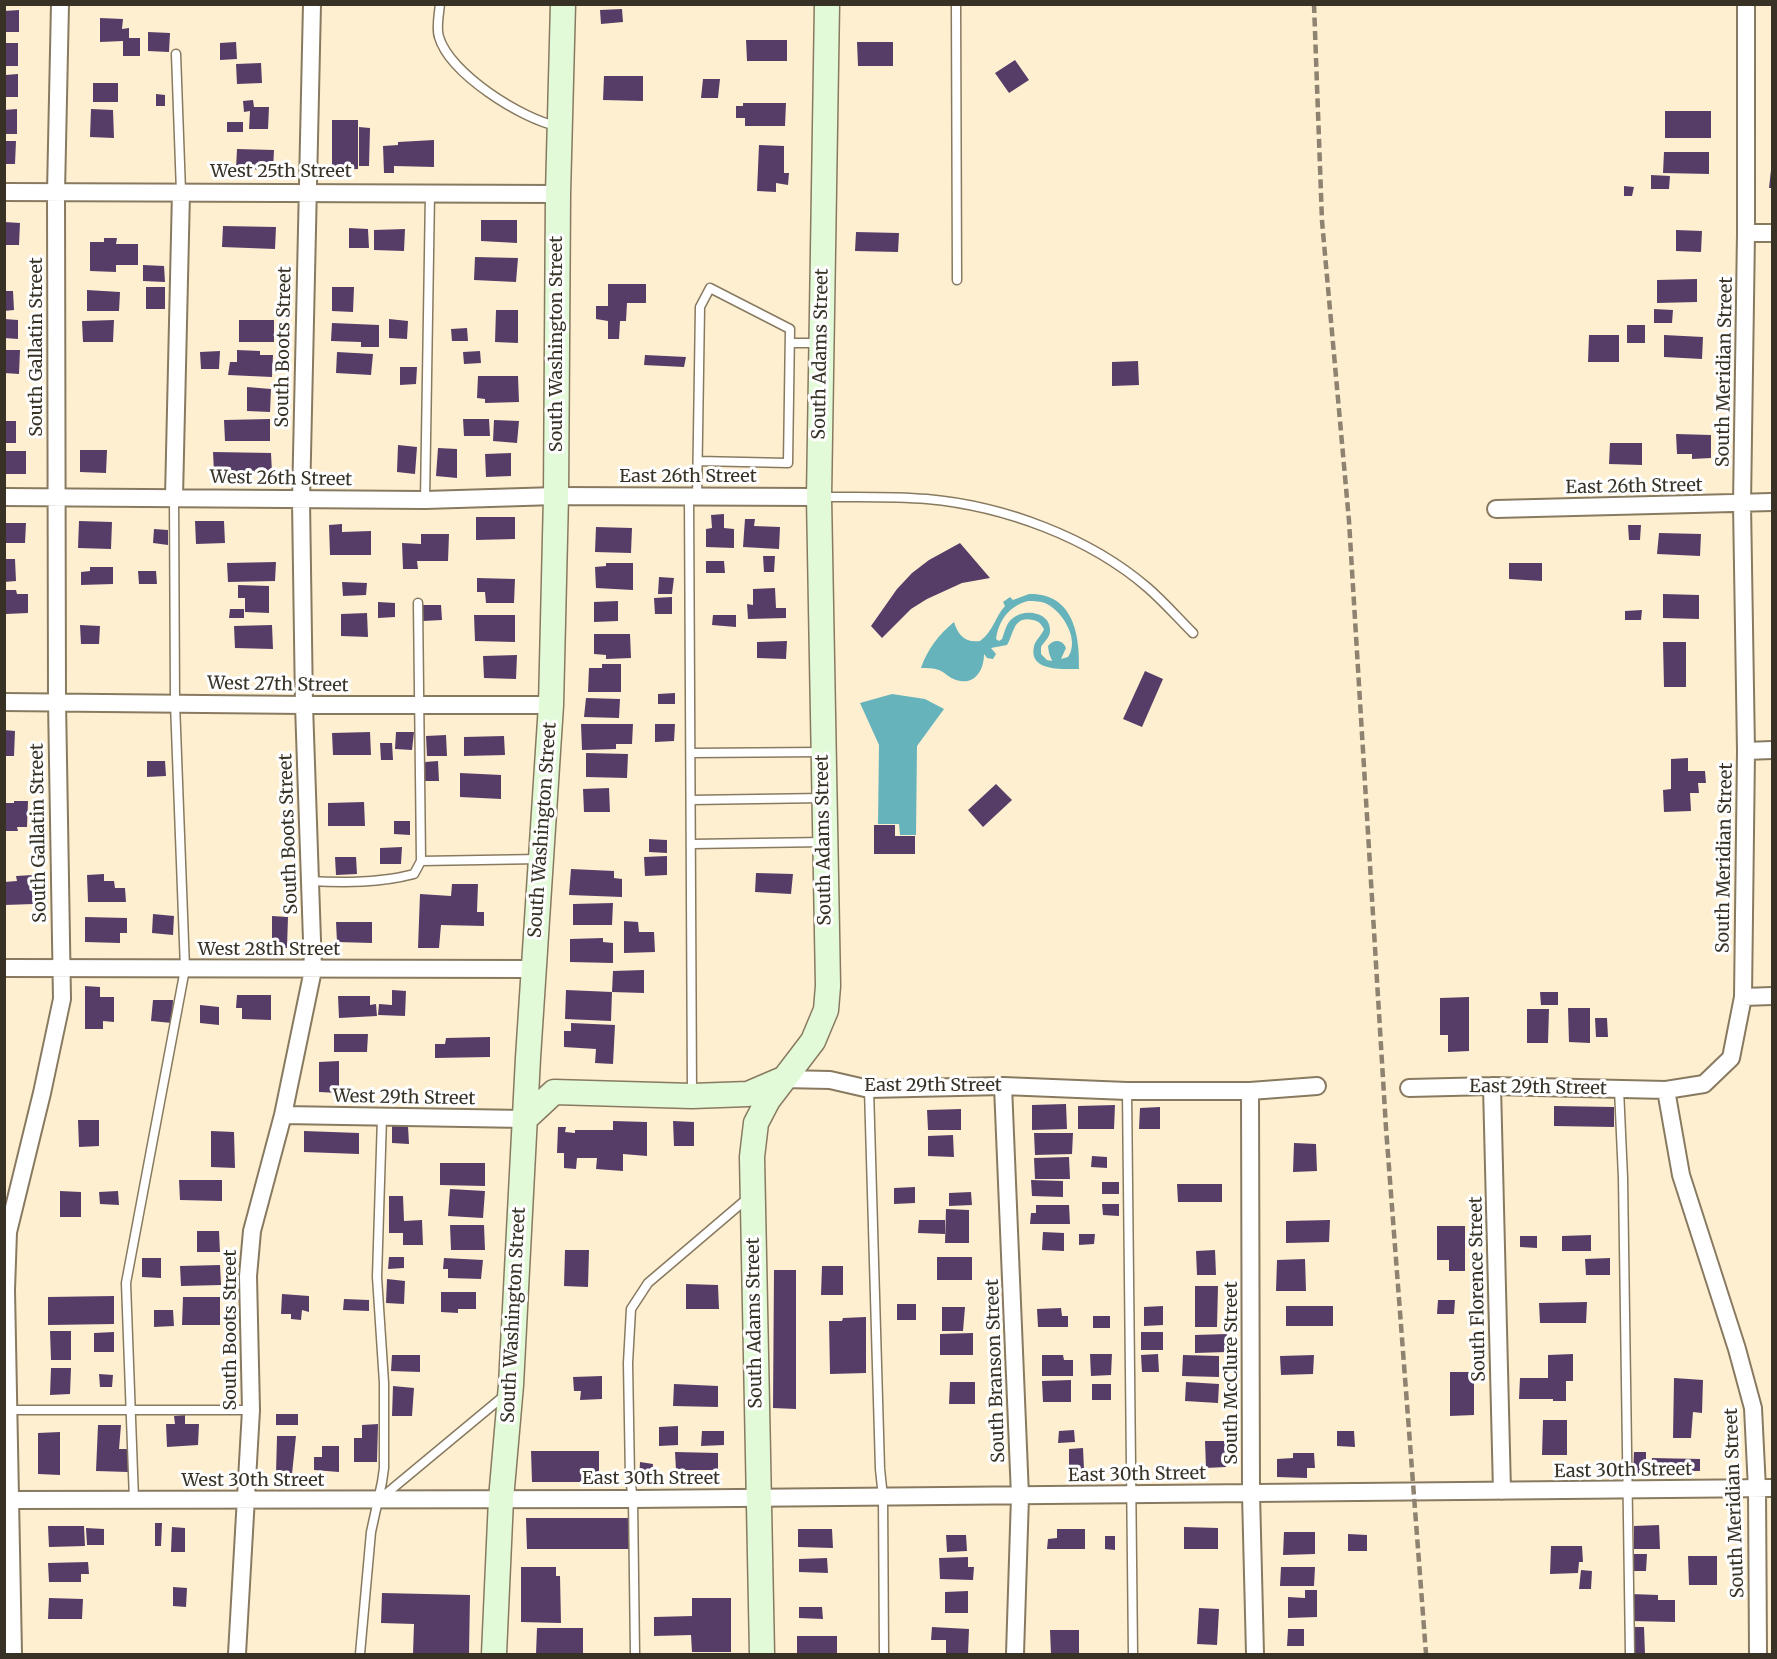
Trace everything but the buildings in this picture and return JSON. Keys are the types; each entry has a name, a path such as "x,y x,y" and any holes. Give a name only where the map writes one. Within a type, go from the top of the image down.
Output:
{"main road":[{"name":"South Washington Street","path":"494,1654 501,1498 510,1391 528,1058 551,705 563,4"},
{"name":"South Adams Street","path":"762,1654 752,1156 756,1123 768,1100 813,1041 826,1010 828,986 819,497 827,4"},
{"path":"525,1119 554,1092 528,1058"},
{"name":"East 29th Street","path":"554,1092 692,1096 748,1094 783,1079"}],"street":[{"name":"South Gallatin Street","path":"13,1654 8,1500 9,1410 6,1290 8,1232 42,1094 62,999 57,701 56,192 60,4"},
{"name":"South Boots Street","path":"237,1654 250,1410 248,1276 252,1231 284,1115 313,970 304,705 301,500 312,4"},
{"name":"South Meridian Street","path":"1746,4 1746,233 1742,504 1746,751 1743,997 1731,1058 1704,1084 1666,1089 1681,1175 1737,1349 1753,1408 1765,1488 1758,1654"},
{"name":"West 25th Street","path":"4,192 558,194"},
{"path":"174,497 181,192"},
{"path":"1746,233 1773,233"},
{"name":"West 26th Street","path":"4,497 425,500 556,496"},
{"name":"East 26th Street","path":"556,496 819,497"},
{"name":"East 26th Street","path":"1496,509 1773,502"},
{"name":"West 27th Street","path":"4,702 551,705"},
{"path":"1746,751 1773,750"},
{"name":"West 28th Street","path":"4,968 534,969"},
{"path":"1743,997 1773,996"},
{"name":"East 29th Street","path":"783,1079 830,1080 869,1089 1003,1086 1127,1091 1250,1091 1317,1086"},
{"name":"South Branson Street","path":"1003,1086 1020,1496 1015,1654"},
{"name":"East 29th Street","path":"1409,1088 1492,1086 1666,1089"},
{"name":"South Florence Street","path":"1492,1086 1502,1491"},
{"name":"South McClure Street","path":"1250,1091 1251,1494 1255,1654"},
{"name":"West 29th Street","path":"284,1115 525,1119"},
{"name":"East 30th Street","path":"501,1498 1020,1496 1765,1488"},
{"name":"West 30th Street","path":"8,1500 378,1501 501,1498"}],"lane":[{"path":"440,4 438,36 453,62 471,79 508,105 543,123 560,127"},
{"path":"956,4 957,280"},
{"path":"176,54 181,192"},
{"path":"425,500 430,193"},
{"path":"692,1096 693,497 698,461 700,307 710,288 790,329 788,463 698,461"},
{"path":"790,343 820,343"},
{"path":"135,1501 126,1283 185,969 175,703 174,497"},
{"path":"819,497 928,499 973,506 1019,517 1061,533 1103,556 1147,587 1192,633"},
{"path":"310,881 346,883 399,878 414,874 421,861 418,603"},
{"path":"691,753 822,752"},
{"path":"692,800 823,798"},
{"path":"692,844 825,842"},
{"path":"421,861 541,860"},
{"path":"869,1089 880,1469 883,1497 884,1654"},
{"path":"1619,1089 1623,1178 1630,1654"},
{"path":"1127,1091 1133,1654"},
{"path":"360,1654 371,1532 384,1468 384,1383 377,1277 382,1117"},
{"path":"635,1654 628,1363 631,1309 648,1283 752,1194"},
{"path":"378,1501 510,1391"},
{"path":"9,1410 250,1410"}],"water":[{"path":"1029,594 1044,596 1056,600 1064,608 1071,618 1078,642 1079,669 1048,667 1036,661 1034,646 1044,629 1037,621 1026,619 1021,620 1015,626 1007,645 991,648 996,654 993,659 987,658 984,654 980,671 973,679 956,680 939,670 921,668 934,643 954,622 963,637 970,641 980,641 988,633 1005,606 1003,602 1010,597 1013,600","holes":["1028,601 1047,604 1059,613 1071,635 1072,643 1068,657 1061,659 1066,648 1058,641 1048,646 1052,661 1047,660 1041,654 1041,647 1050,631 1046,620 1036,614 1024,613 1013,618 1007,625 1002,639 999,641 996,639 1002,620 1010,610"]},
{"path":"892,694 925,699 944,709 917,746 916,835 900,835 899,824 878,824 879,745 860,703"}],"railway":[{"path":"1314,4 1322,221 1349,521 1386,1128 1426,1654"}]}
